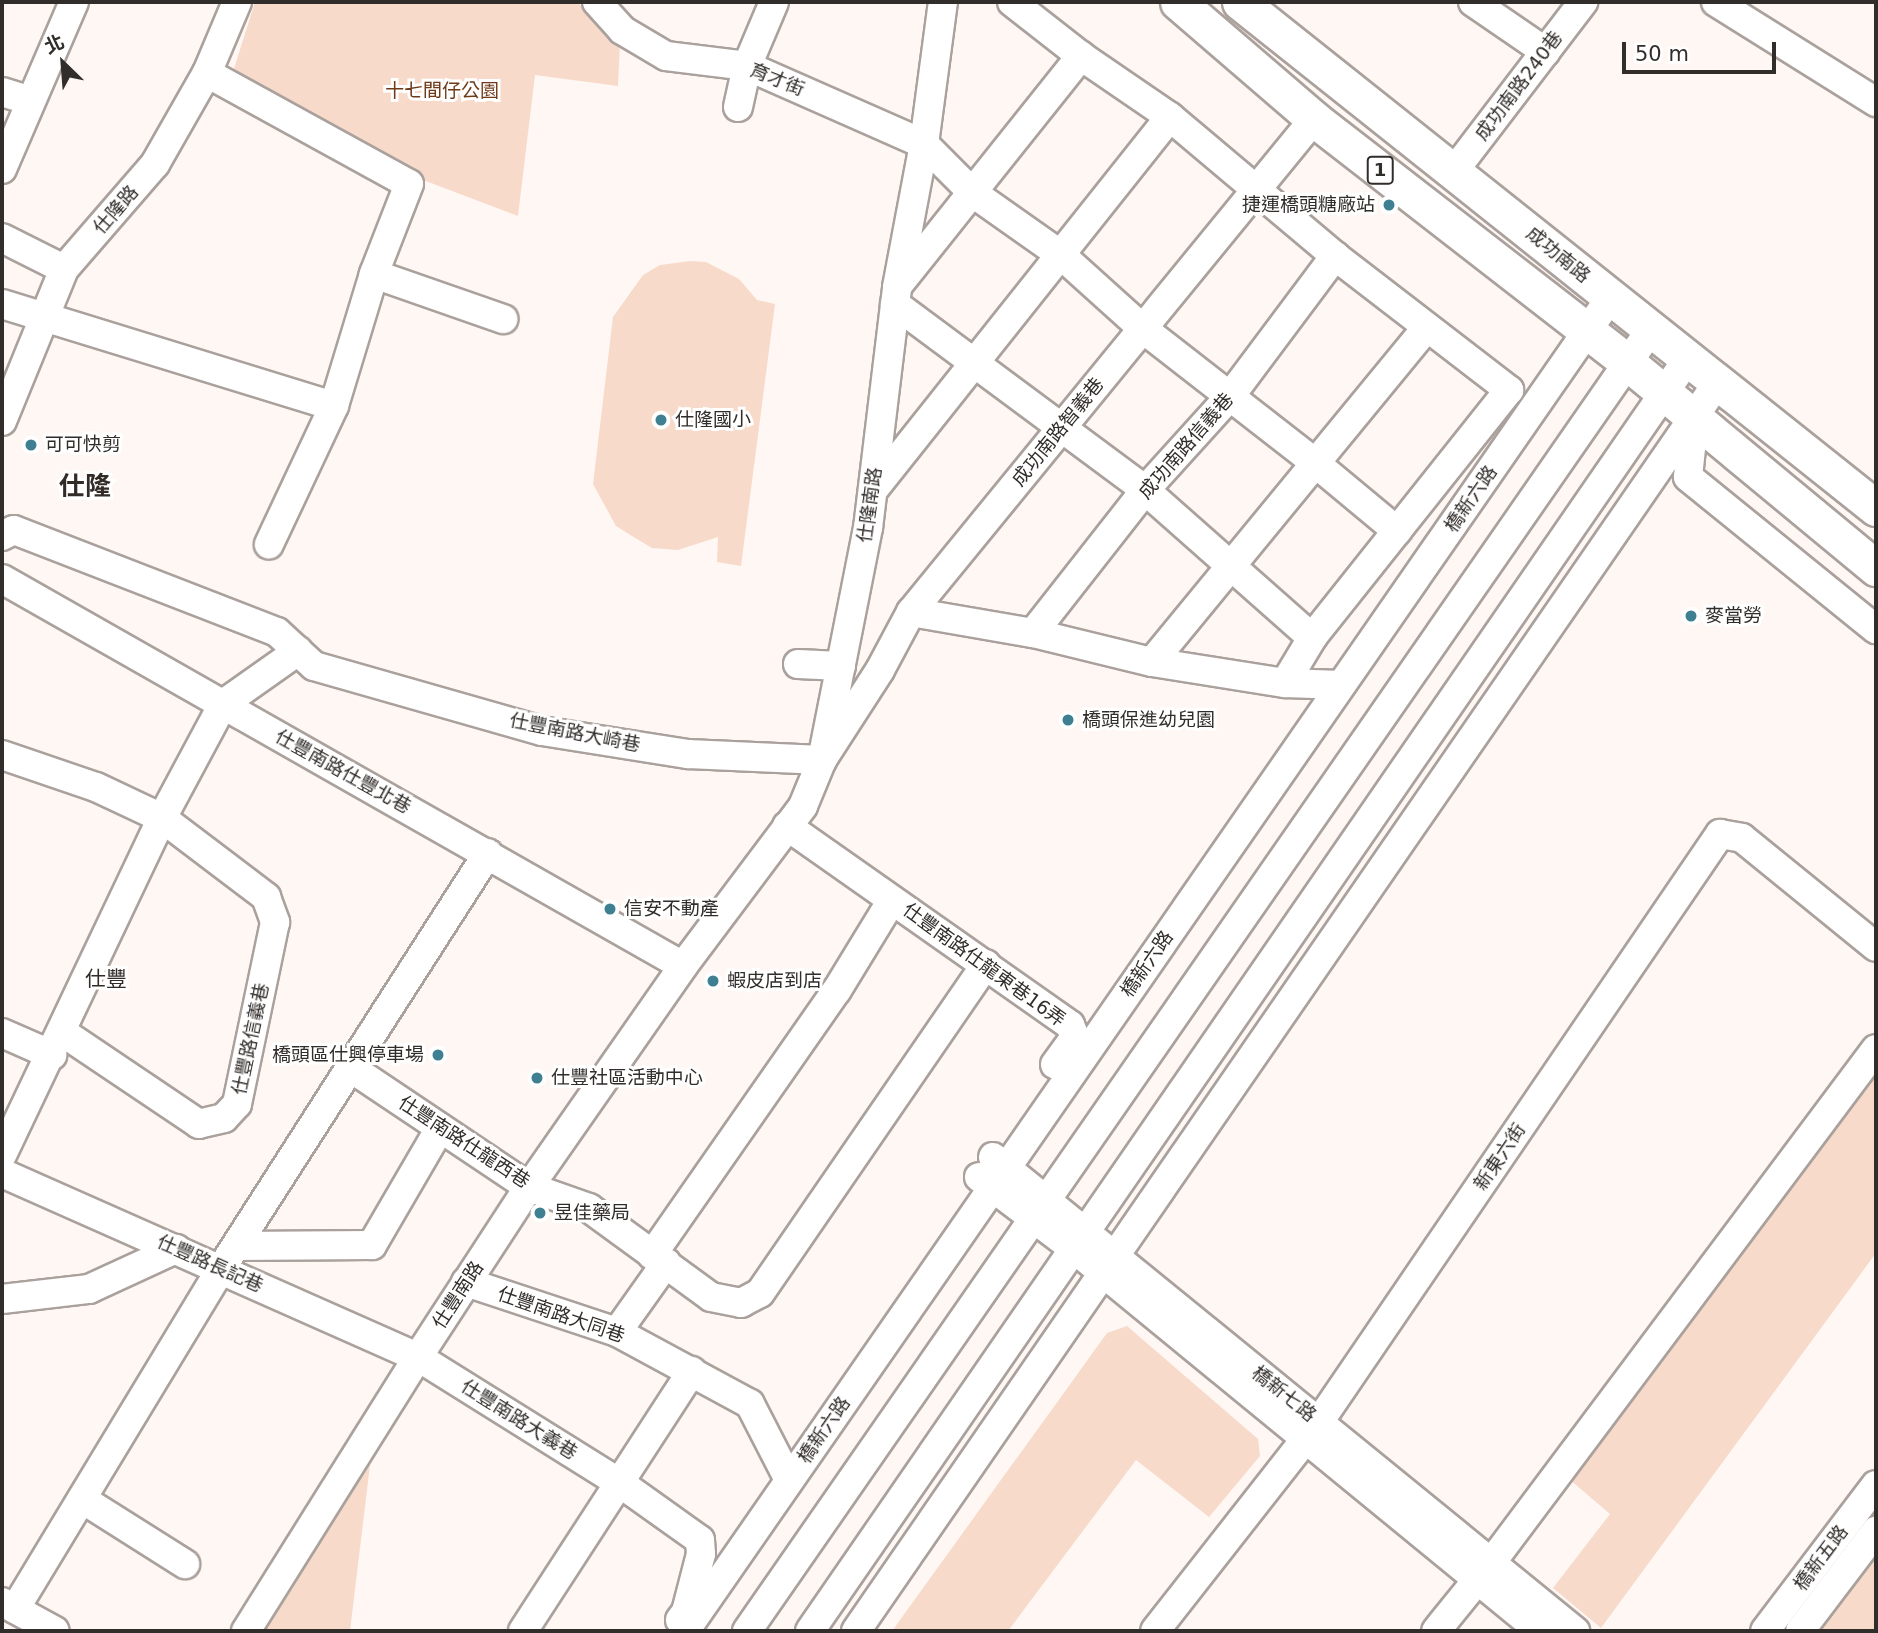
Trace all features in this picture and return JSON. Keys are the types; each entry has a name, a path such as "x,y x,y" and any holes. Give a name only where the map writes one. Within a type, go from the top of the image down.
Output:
{"main road":[{"name":"1","path":"1178,2 1314,119 1665,392 1876,568"},
{"name":"成功南路","path":"1240,2 1876,508"}],"street":[{"path":"2,169 74,2"},
{"name":"仕隆路","path":"3,415 64,270 155,164 207,73 237,2"},
{"name":"育才街","path":"597,2 622,30 667,56 747,66 924,144"},
{"path":"738,107 747,66 774,2"},
{"name":"仕隆南路","path":"683,966 803,806 822,760 868,528 896,296 924,144 943,2"},
{"path":"1012,2 1081,56 1170,117 1335,256 1509,390 1312,638 1285,683"},
{"path":"1473,2 1546,52"},
{"name":"成功南路240巷","path":"1454,171 1583,2"},
{"path":"1716,2 1876,102"},
{"path":"1081,56 896,296 972,363 1145,490 1312,638"},
{"path":"207,73 409,184 374,274 334,406 269,544"},
{"path":"2,92 31,101"},
{"path":"872,491 1170,117"},
{"name":"成功南路智義巷","path":"822,760 880,670 911,611 1314,119"},
{"path":"924,144 973,193 1061,255 1142,327 1397,531"},
{"path":"2,237 64,270"},
{"name":"成功南路信義巷","path":"1033,633 1145,490 1231,396 1335,256"},
{"path":"374,274 503,319"},
{"name":"橋新六路","path":"992,1172 1341,685 1610,298"},
{"path":"2,304 334,406"},
{"path":"1152,662 1228,566 1427,327"},
{"path":"747,1631 1652,328"},
{"path":"810,1631 1689,357"},
{"path":"856,1631 1718,382"},
{"path":"1694,417 1688,477 1876,629"},
{"name":"仕豐南路大崎巷","path":"2,536 14,530 277,632 314,666 542,731 688,754 822,760"},
{"name":"仕豐南路仕豐北巷","path":"2,579 683,966"},
{"path":"911,611 1033,633 1152,662 1285,683 1341,685"},
{"path":"2,1155 162,818 223,704 298,651"},
{"path":"798,664 841,666"},
{"name":"仕豐路信義巷","path":"2,755 96,787 162,818 266,897 275,922 237,1104 224,1118 199,1124 57,1043 2,1033"},
{"name":"仕豐南路仕龍東巷16弄","path":"787,826 1070,1025 1075,1037 992,1172 920,1262 928,1280"},
{"name":"新東六街","path":"1155,1631 1312,1431 1720,834 1742,838 1876,947"},
{"path":"55,1631 8,1605 82,1499 229,1258 488,853"},
{"path":"617,1332 659,1259 837,990 892,900"},
{"name":"仕豐南路仕龍西巷","path":"351,1068 529,1187 589,1208 711,1297 741,1303 760,1293 986,964"},
{"name":"仕豐南路","path":"246,1631 418,1357 529,1187 683,966"},
{"path":"1436,1631 1484,1572 1876,1049"},
{"path":"229,1258 372,1245 440,1128"},
{"name":"橋新七路","path":"992,1172 1080,1240 1484,1572 1575,1631"},
{"name":"仕豐路長記巷","path":"2,1173 176,1249 229,1258 418,1357"},
{"path":"2,1299 89,1289 176,1249"},
{"name":"橋新六路","path":"685,1631 928,1280"},
{"name":"仕豐南路大同巷","path":"467,1282 617,1332 750,1404 789,1480"},
{"name":"仕豐南路大義巷","path":"418,1357 620,1483"},
{"path":"523,1631 692,1371"},
{"path":"620,1483 700,1540 701,1554 686,1612 673,1631"},
{"name":"橋新五路","path":"1766,1631 1876,1485"},
{"path":"82,1499 185,1564"},
{"name":"橋新五路","path":"1800,1631 1876,1531"},
{"name":"橋新七路","path":"1484,1572 1540,1631"}],"green space":[{"name":"十七間仔公園","path":"255,2 577,2 620,42 618,86 535,75 518,216 410,175 232,75"},
{"path":"706,262 739,279 757,300 775,304 741,566 717,562 718,537 678,550 652,548 616,526 593,484 613,317 643,275 660,265"},
{"path":"1876,1069 1876,1253 1601,1628 1553,1588 1610,1514 1569,1479"},
{"path":"1127,1326 1258,1439 1260,1456 1209,1517 1136,1460 1008,1631 892,1631 1107,1333"},
{"path":"370,1465 350,1631 258,1631"},
{"path":"1876,1553 1876,1631 1819,1631"}],"place":[{"name":"捷運橋頭糖廠站","path":"1389,205"},
{"name":"仕隆國小","path":"661,420"},
{"name":"可可快剪","path":"31,445"},
{"name":"麥當勞","path":"1691,616"},
{"name":"橋頭保進幼兒園","path":"1068,720"},
{"name":"信安不動產","path":"610,909"},
{"name":"蝦皮店到店","path":"713,981"},
{"name":"橋頭區仕興停車場","path":"438,1055"},
{"name":"仕豐社區活動中心","path":"537,1078"},
{"name":"昱佳藥局","path":"540,1213"}],"district":[{"name":"仕隆","path":"85,487"},
{"name":"仕豐","path":"106,979"}]}
